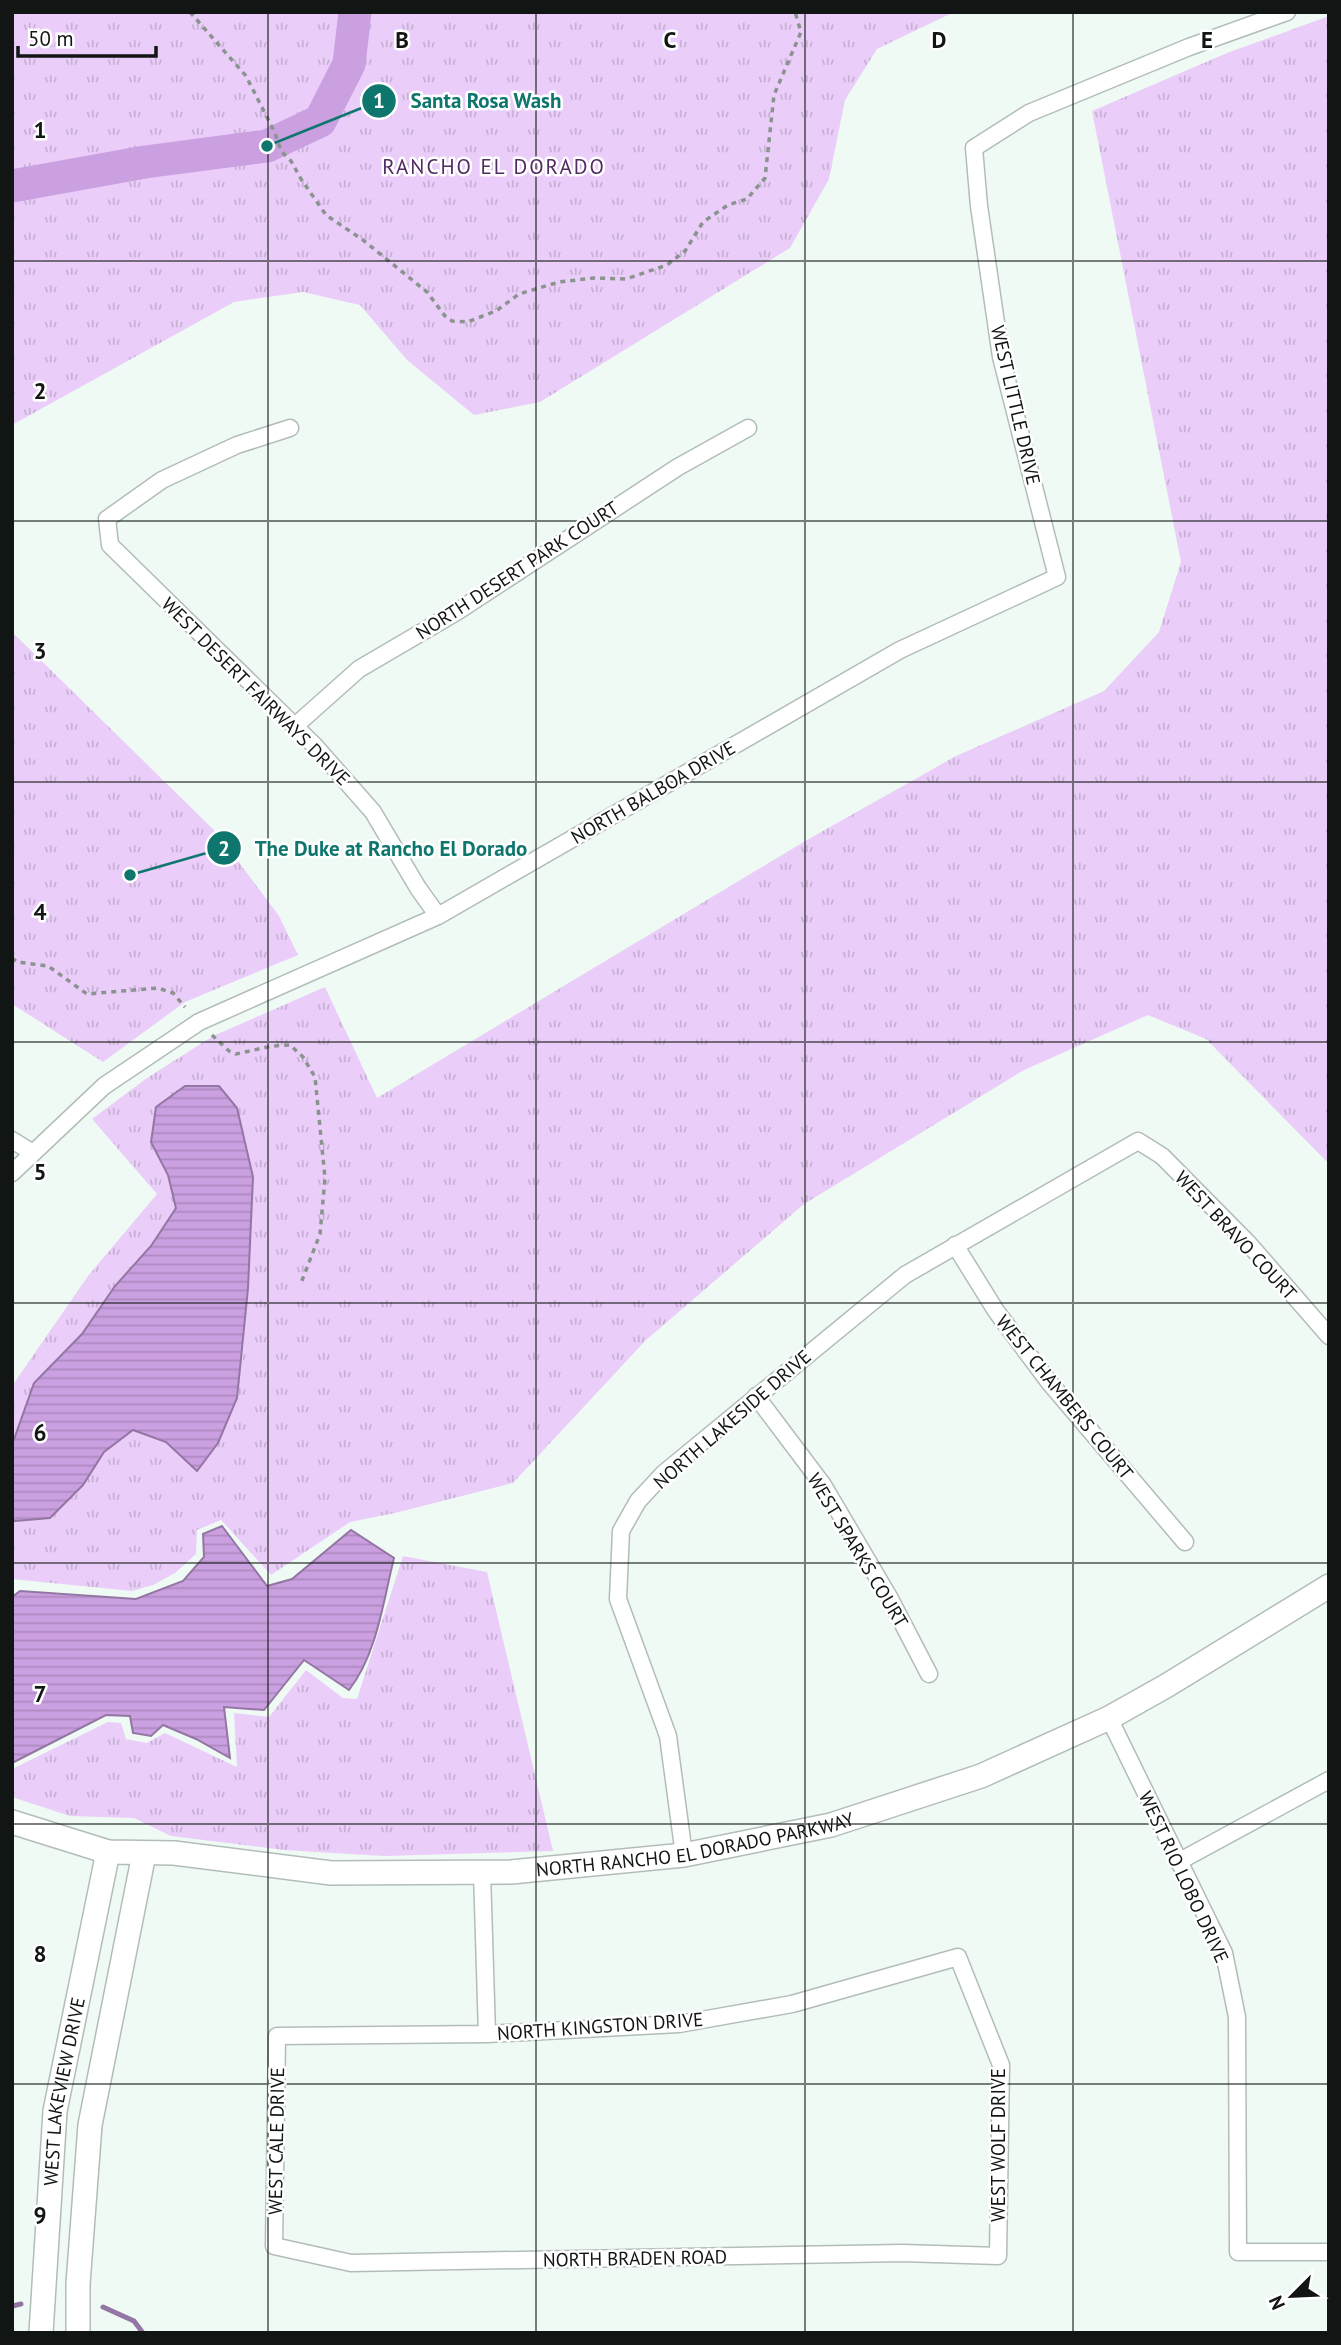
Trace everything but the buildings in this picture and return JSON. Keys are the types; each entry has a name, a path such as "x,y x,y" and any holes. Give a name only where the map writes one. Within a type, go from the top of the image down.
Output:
{"street":[{"name":"WEST LITTLE DRIVE","path":"1057,577 1001,357 979,206 974,148 1029,113 1189,47 1287,12"},
{"name":"WEST DESERT FAIRWAYS DRIVE","path":"290,428 237,444 162,480 107,519 110,545 295,726 373,812 418,888 438,916"},
{"name":"NORTH DESERT PARK COURT","path":"295,726 359,669 458,611 678,467 748,428"},
{"name":"NORTH BALBOA DRIVE","path":"12,1173 104,1086 199,1022 438,916 900,650 1057,577"},
{"path":"12,1140 33,1153"},
{"name":"NORTH LAKESIDE DRIVE","path":"684,1855 668,1735 618,1599 621,1531 638,1501 664,1473 905,1275 1138,1141"},
{"name":"WEST BRAVO COURT","path":"1138,1141 1162,1156 1238,1233 1329,1336"},
{"name":"WEST CHAMBERS COURT","path":"955,1245 996,1311 1049,1382 1185,1542"},
{"name":"WEST SPARKS COURT","path":"756,1396 823,1485 890,1597 929,1674"},
{"name":"NORTH RANCHO EL DORADO PARKWAY","path":"12,1822 108,1852 173,1853 331,1873 511,1872 684,1855 831,1825 981,1776 1109,1718 1329,1586"},
{"name":"WEST RIO LOBO DRIVE","path":"1109,1718 1224,1953 1237,2017 1238,2252 1329,2252"},
{"path":"1178,1862 1329,1780"},
{"name":"WEST LAKEVIEW DRIVE","path":"41,2333 55,2111 108,1852"},
{"name":"WEST LAKEVIEW DRIVE","path":"78,2333 78,2284 90,2124 144,1854"},
{"path":"482,1872 487,2034"},
{"name":"NORTH KINGSTON DRIVE","path":"277,2036 487,2034 679,2024 792,2004 958,1957"},
{"name":"WEST WOLF DRIVE","path":"958,1957 1001,2065 998,2256"},
{"name":"WEST CALE DRIVE","path":"274,2246 277,2036"},
{"name":"NORTH BRADEN ROAD","path":"274,2246 351,2263 903,2253 998,2256"}],"path":[{"path":"190,12 246,75 280,146 326,215 363,240 427,292 445,316 452,321 467,323 496,312 519,294 559,282 594,278 625,279 667,265 685,251 703,222 728,205 747,199 765,178 774,95 802,33 795,12"},
{"path":"12,958 17,962 48,966 87,994 158,988 173,993 185,1007"},
{"path":"210,1034 236,1054 290,1045 303,1057 315,1077 325,1178 320,1234 302,1283"}],"green space":[{"path":"12,12 954,12 877,49 845,100 829,179 790,248 540,402 474,415 407,360 360,305 303,292 234,302 12,425"},
{"path":"1329,16 1329,1164 1206,1039 1148,1015 1024,1070 804,1204 645,1341 513,1483 350,1522 271,1575 221,1520 197,1530 196,1554 175,1573 153,1585 132,1591 12,1579 12,1386 88,1276 157,1194 92,1119 147,1078 213,1036 325,987 377,1098 807,840 956,756 1104,691 1159,632 1181,562 1092,111 1227,53"},
{"path":"12,632 217,833 279,916 298,955 185,1002 103,1062 12,1004"},
{"path":"403,1556 487,1572 553,1851 384,1856 284,1850 171,1836 134,1818 70,1816 12,1797 12,1769 108,1722 121,1723 126,1739 147,1743 165,1733 237,1767 234,1713 269,1717 306,1670 343,1698 357,1699"}],"shaded area":[{"path":"185,1086 219,1086 237,1108 253,1177 248,1288 237,1398 218,1443 197,1471 166,1442 133,1430 104,1452 83,1485 50,1518 15,1521 12,1519 12,1445 34,1383 82,1334 115,1286 151,1246 176,1208 168,1175 151,1142 156,1107"},
{"path":"222,1526 267,1586 292,1579 351,1530 394,1558 373,1644 359,1676 349,1690 304,1660 264,1710 224,1707 230,1758 163,1725 151,1736 133,1733 130,1716 106,1715 12,1763 12,1597 20,1591 136,1599 183,1581 204,1557 203,1534"}],"waterway":[{"path":"12,186 145,162 267,146 320,121 349,64 355,12"},
{"path":"12,2306 21,2304"},
{"path":"103,2307 134,2321 143,2333"}],"place":[{"name":"Santa Rosa Wash","path":"267,146"},
{"name":"The Duke at Rancho El Dorado","path":"130,875"}],"district":[{"name":"RANCHO EL DORADO","path":"494,167"}]}
